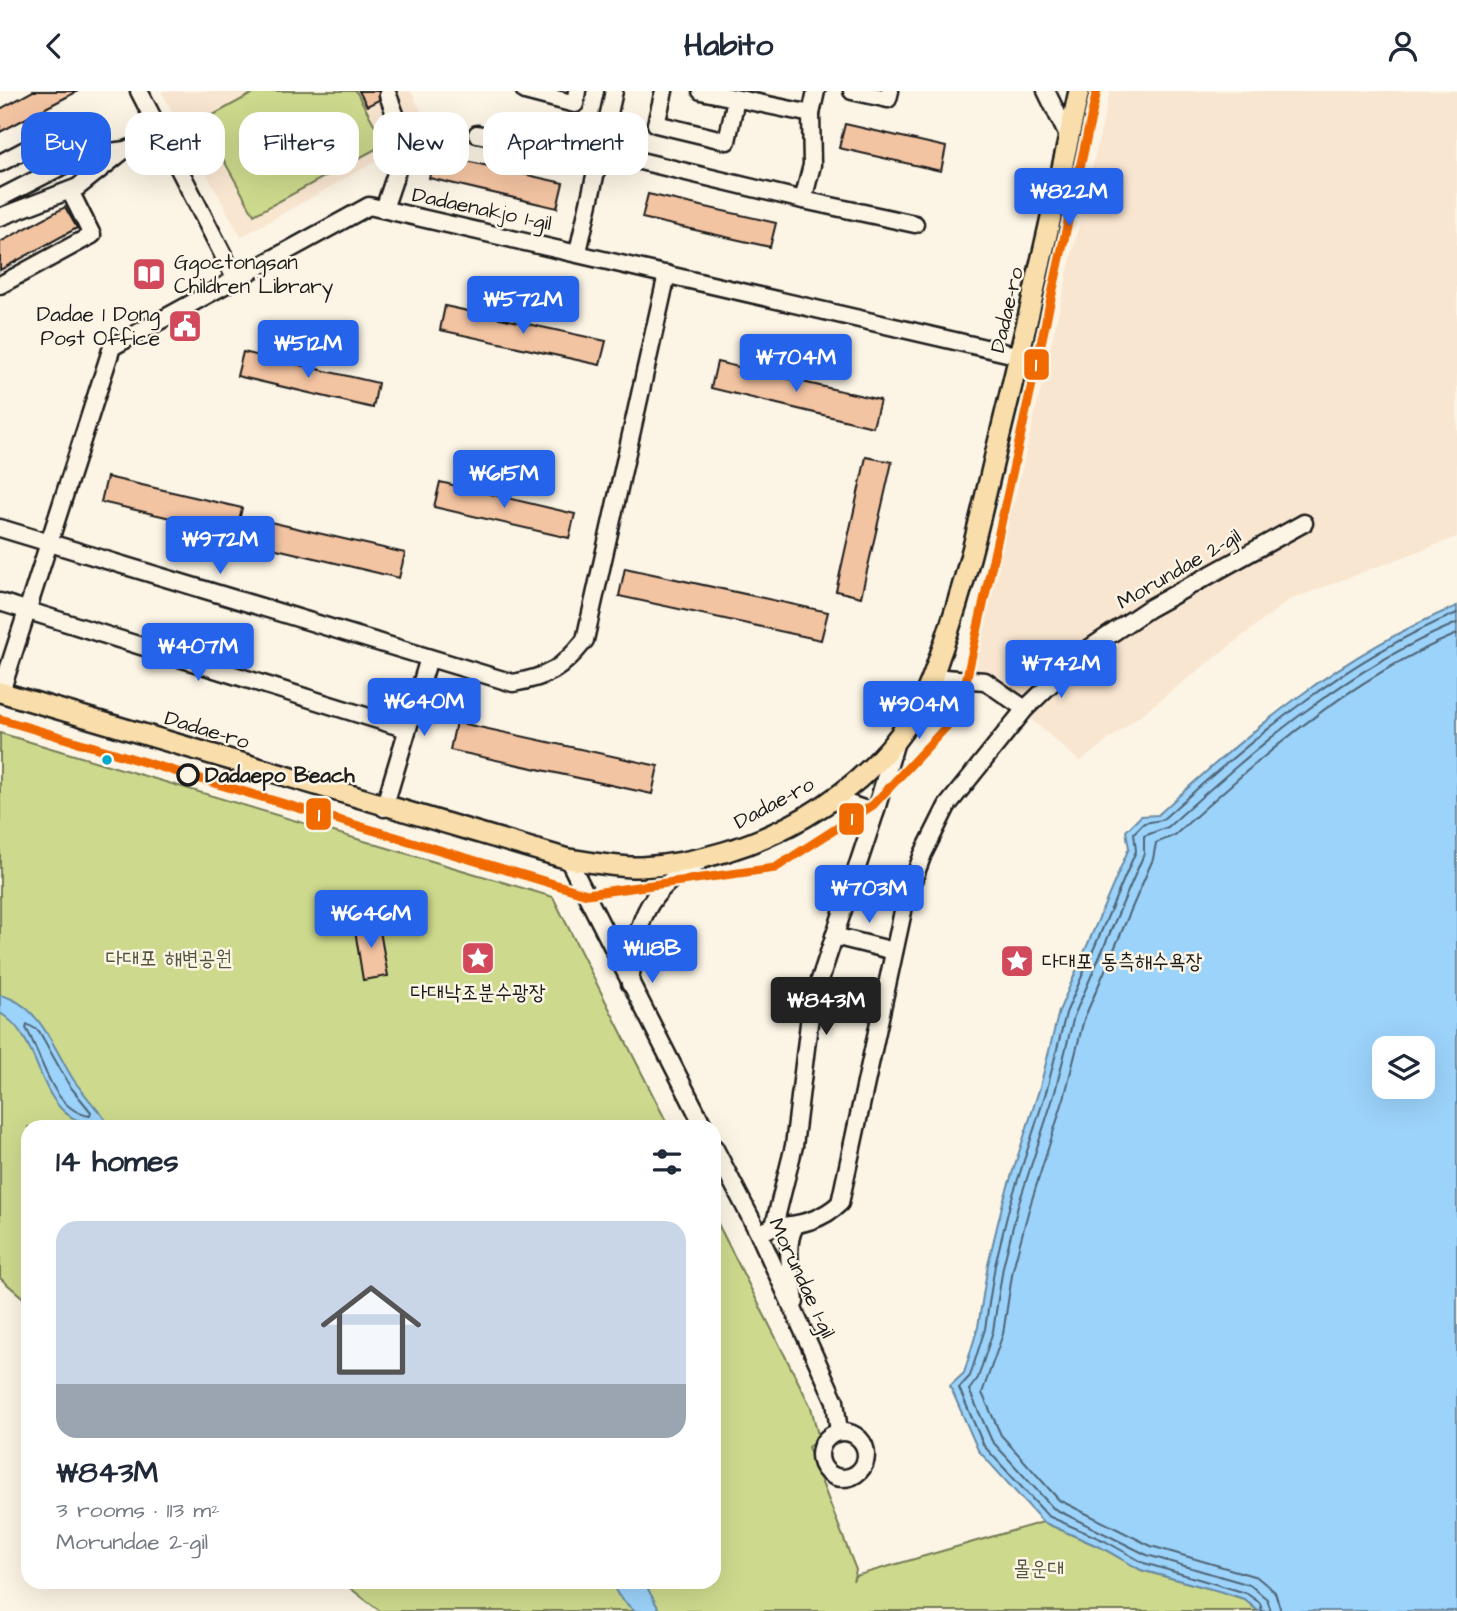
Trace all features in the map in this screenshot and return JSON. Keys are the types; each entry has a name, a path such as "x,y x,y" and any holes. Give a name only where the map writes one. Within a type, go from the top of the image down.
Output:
{"main road":[{"name":"Dadae-ro","path":"0,692 384,808 568,859 640,867 714,856 764,839 832,798 863,775 897,739 925,696 961,597 1020,356 1079,91"}],"street":[{"path":"139,91 150,112"},
{"path":"525,91 575,104 577,91"},
{"path":"610,112 614,91"},
{"path":"664,91 656,124 727,141 736,99"},
{"path":"701,91 811,114"},
{"path":"803,200 812,166 811,114 816,91"},
{"path":"852,91 888,99 890,91"},
{"path":"1046,91 1069,138"},
{"path":"384,209 407,144 387,95"},
{"path":"477,134 483,135"},
{"path":"21,152 0,163 7,195 82,156 125,150"},
{"path":"0,217 70,191 125,150"},
{"path":"648,163 915,224"},
{"path":"183,175 235,278"},
{"path":"578,252 596,175"},
{"path":"0,285 92,235 70,191"},
{"name":"Dadaenakjo 1-gil","path":"0,692 51,544 112,347 369,206 578,252 1020,356"},
{"path":"0,527 513,683 543,678 569,660 585,640 667,274"},
{"name":"Morundae 2-gil","path":"795,1226 830,1213 840,1203 905,902 923,854 947,806 1025,709 1084,652 1148,609 1304,523"},
{"path":"0,602 407,729"},
{"path":"384,808 429,658"},
{"path":"931,677 985,681 1025,709"},
{"path":"795,1226 767,1230 794,1146 811,1007 897,739"},
{"path":"832,798 875,813"},
{"path":"630,983 634,940 640,918 675,874 714,856"},
{"path":"568,859 697,1120"},
{"path":"834,936 894,951"},
{"name":"Morundae 1-gil","path":"721,1158 767,1230 797,1317 835,1401 839,1432"},
{"path":"795,1226 790,1235 789,1248 797,1317"}],"shaded area":[{"path":"161,91 411,91 422,112 373,112 373,163 359,171 359,112 239,112 239,175 352,175 241,237 207,175 225,175 225,112 173,112"},
{"path":"1110,91 1457,91 1457,537 1289,600 1080,762 1002,694 964,687 958,679 1016,494"}],"green space":[{"path":"257,91 356,91 373,122 373,151 359,158 359,112 239,112 239,175 328,175 254,215 225,163 225,112 218,112"},
{"name":"다대포 해변공원","path":"0,733 553,897 665,1120 21,1120 21,1296 0,1278"},
{"name":"몰운대","path":"721,1230 811,1407 819,1439 808,1447 856,1570 853,1581 855,1576 1043,1522 1102,1548 1141,1570 1244,1599 1258,1611 380,1611 351,1589 721,1589"}],"water":[{"path":"1457,606 1457,1611 1258,1611 1244,1599 1141,1570 1102,1548 1043,1522 978,1450 950,1386 964,1373 978,1327 988,1264 1003,1202 1040,1087 1059,1011 1129,848 1126,831 1141,816 1158,815 1227,754 1298,697 1374,647"},
{"path":"0,995 14,1000 36,1018 73,1079 105,1120 79,1120 66,1113 53,1099 27,1043 16,1027 0,1013"},
{"path":"615,1589 648,1589 660,1611 634,1611"}],"building":[{"path":"33,91 78,91 38,112 21,112 21,121 0,132 0,109"},
{"path":"359,91 379,91 379,100 367,106"},
{"path":"845,124 946,147 941,171 839,148"},
{"path":"469,162 483,165 483,175 528,175 563,183 557,208 429,178 430,175 469,175"},
{"path":"648,194 776,223 770,247 642,218"},
{"path":"65,207 77,228 0,270 0,242"},
{"path":"445,306 606,341 600,365 440,330"},
{"path":"243,352 378,383 373,408 237,376"},
{"path":"717,362 880,400 873,427 711,388"},
{"path":"866,457 892,462 861,597 836,591"},
{"path":"107,477 242,508 236,533 101,502"},
{"path":"440,482 575,514 569,538 434,507"},
{"path":"270,522 405,553 399,578 264,546"},
{"path":"625,568 828,612 821,640 619,596"},
{"path":"456,722 658,766 652,794 450,750"},
{"path":"378,920 388,976 363,980 354,924"}],"metro line":[{"name":"1","path":"0,719 587,894 775,868 873,805 959,713 1097,91"}],"place":[{"name":"Ggoctongsan Children Library","path":"149,274"},
{"name":"Dadae 1 Dong Post Office","path":"185,326"},
{"name":"Dadaepo Beach","path":"188,775"},
{"name":"다대낙조분수광장","path":"478,958"},
{"name":"다대포 동측해수욕장","path":"1017,961"}]}
